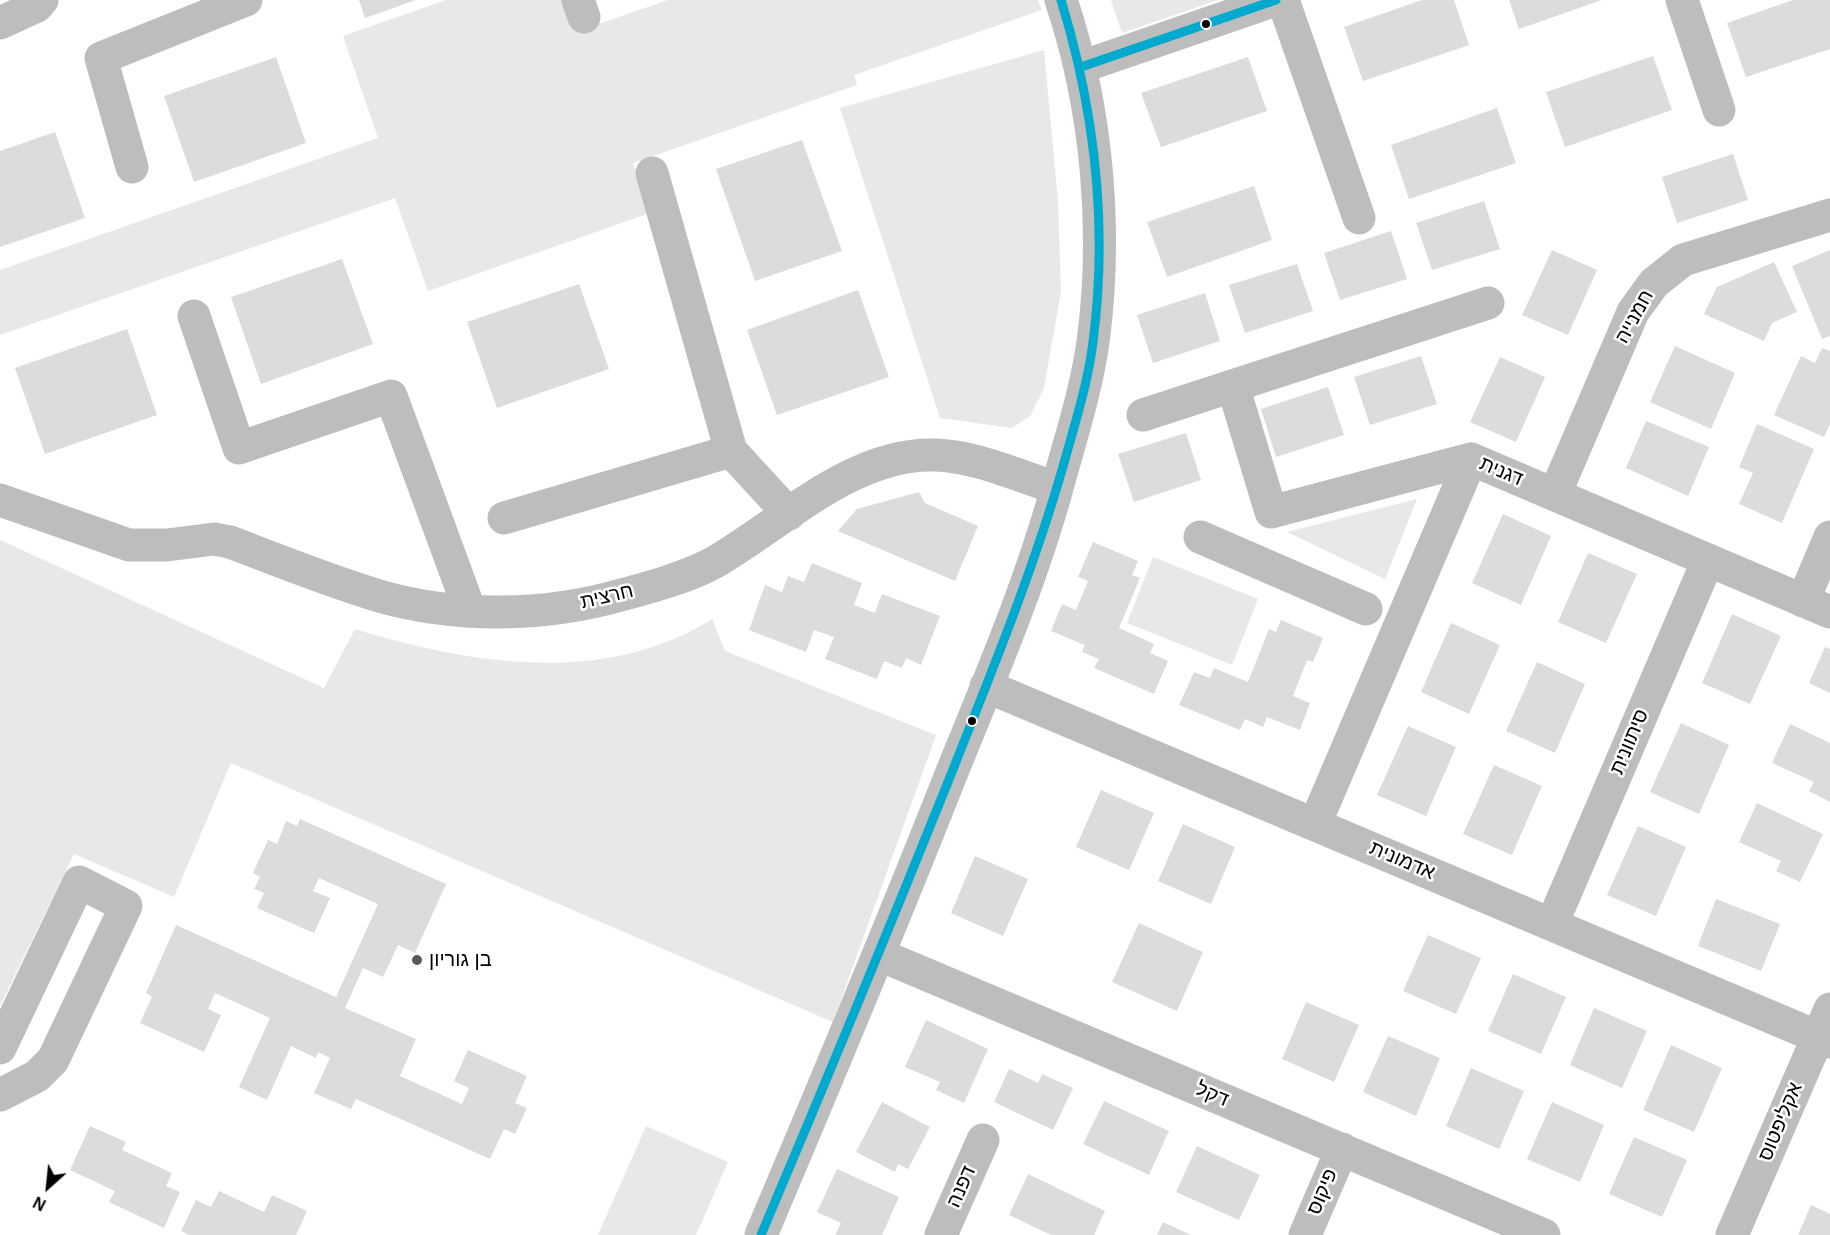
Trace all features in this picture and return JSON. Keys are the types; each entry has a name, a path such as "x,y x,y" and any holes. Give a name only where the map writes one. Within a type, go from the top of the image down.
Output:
{"street":[{"path":"0,23 37,6 42,0"},
{"path":"132,167 101,58 246,0"},
{"path":"761,1235 880,955 1023,595 1072,438 1093,342 1098,216 1081,67 1061,0"},
{"path":"1081,67 1276,0"},
{"path":"1283,0 1359,218"},
{"path":"1683,0 1719,110"},
{"path":"652,173 731,451 789,514"},
{"name":"חמנייה","path":"1555,494 1633,312 1654,283 1683,260 1830,215"},
{"path":"1143,415 1488,303"},
{"path":"194,316 239,448 391,396 470,611"},
{"path":"1233,386 1271,512 1253,560"},
{"path":"504,518 731,451"},
{"name":"חרצית","path":"0,500 129,545 166,545 214,539 230,542 381,596 470,611 513,612 572,605 620,596 712,564 866,466 905,457 936,455 976,462 1057,488"},
{"path":"1271,512 1471,459"},
{"name":"דגנית","path":"1315,825 1471,459 1816,606"},
{"path":"1200,537 1366,609"},
{"path":"1816,606 1830,537"},
{"name":"סיתוונית","path":"1552,924 1708,560"},
{"name":"אדמונית","path":"986,686 1552,924 1826,1029"},
{"path":"0,1048 79,882 126,906 53,1060 38,1076 0,1095"},
{"name":"דקל","path":"880,955 1544,1235"},
{"name":"אקליפטוס","path":"1732,1235 1826,1029"},
{"name":"דפנה","path":"941,1235 983,1140"},
{"name":"פיקוס","path":"1305,1235 1342,1149"}],"shaded area":[{"path":"446,0 574,0 584,29 668,0 1038,0 1042,10 854,75 857,85 633,163 650,213 428,291 395,198 0,335 0,270 378,138 343,36"},
{"path":"1111,0 1218,0 1122,33"},
{"path":"1044,50 1058,202 1061,291 1044,388 1030,416 1012,428 940,418 840,108"},
{"path":"1417,499 1385,579 1287,532"},
{"path":"0,540 324,688 355,629 443,652 536,663 582,661 627,654 671,640 712,619 725,651 936,735 833,1022 231,763 174,897 74,854 0,1006"},
{"path":"1153,557 1258,599 1232,665 1127,623"},
{"path":"646,1126 728,1162 696,1235 598,1235"}],"building":[{"path":"359,0 416,0 365,18"},
{"path":"1422,0 1454,0 1469,45 1363,81 1344,27"},
{"path":"1509,0 1602,0 1519,29"},
{"path":"1793,0 1830,0 1830,49 1746,77 1727,23"},
{"path":"1653,56 1672,110 1565,147 1546,92"},
{"path":"276,57 306,143 194,182 164,96"},
{"path":"1248,57 1267,111 1161,147 1141,93"},
{"path":"1497,108 1516,163 1409,199 1391,145"},
{"path":"55,132 85,218 0,247 0,151"},
{"path":"802,140 842,251 755,281 716,169"},
{"path":"1733,154 1748,200 1677,223 1662,177"},
{"path":"1254,186 1272,240 1167,277 1147,222"},
{"path":"1484,201 1500,249 1432,270 1416,223"},
{"path":"1391,231 1407,279 1340,300 1324,253"},
{"path":"1552,250 1597,270 1568,335 1522,315"},
{"path":"1830,250 1830,336 1822,339 1792,266"},
{"path":"342,259 373,344 261,384 231,297"},
{"path":"1774,262 1797,312 1772,323 1764,341 1704,314 1717,287"},
{"path":"1297,264 1313,311 1245,333 1229,285"},
{"path":"579,284 609,369 497,408 467,322"},
{"path":"858,290 889,377 777,415 747,330"},
{"path":"1205,293 1220,341 1153,363 1137,315"},
{"path":"127,329 157,415 45,454 15,368"},
{"path":"1675,346 1735,373 1711,429 1650,402"},
{"path":"1822,348 1830,351 1830,424 1824,437 1774,415 1801,356 1815,363"},
{"path":"1421,356 1437,404 1370,425 1354,377"},
{"path":"1500,357 1545,377 1516,442 1470,422"},
{"path":"1328,387 1344,435 1276,457 1261,409"},
{"path":"1646,421 1709,447 1688,496 1626,468"},
{"path":"1757,424 1814,449 1782,523 1739,504 1753,473 1739,467"},
{"path":"1186,433 1201,480 1134,502 1118,454"},
{"path":"919,492 925,503 978,526 955,581 838,531 857,509"},
{"path":"1503,514 1551,536 1521,605 1472,583"},
{"path":"1093,542 1138,561 1132,575 1140,578 1119,628 1154,644 1150,653 1168,661 1154,694 1094,668 1099,659 1082,652 1085,645 1051,631 1062,604 1076,610 1088,581 1078,577"},
{"path":"1588,553 1637,574 1606,643 1558,622"},
{"path":"812,563 862,583 854,605 875,613 882,594 940,616 921,665 906,658 902,668 884,661 877,679 825,659 834,637 814,630 806,652 749,630 765,585 782,592 788,576 804,582"},
{"path":"1732,614 1781,636 1750,704 1702,683"},
{"path":"1281,620 1323,638 1313,662 1307,660 1293,696 1310,703 1300,730 1267,717 1263,727 1245,719 1240,730 1179,705 1194,672 1210,678 1214,668 1248,682 1269,629 1276,632"},
{"path":"1451,623 1500,645 1469,714 1421,692"},
{"path":"1825,647 1830,649 1830,693 1809,683"},
{"path":"1537,662 1585,684 1555,753 1506,731"},
{"path":"1681,723 1729,745 1699,814 1650,792"},
{"path":"1790,724 1830,743 1830,802 1809,791 1814,782 1772,763"},
{"path":"1408,726 1456,747 1426,816 1377,795"},
{"path":"1494,765 1542,786 1512,855 1463,834"},
{"path":"1101,790 1154,813 1129,870 1076,847"},
{"path":"1757,803 1823,834 1800,882 1776,871 1781,861 1739,842"},
{"path":"300,819 446,884 415,953 398,945 383,977 363,968 345,1008 416,1039 400,1076 462,1104 469,1088 454,1081 468,1050 527,1076 515,1103 527,1108 515,1134 504,1129 490,1159 356,1099 351,1109 314,1093 330,1058 318,1052 316,1058 291,1046 267,1100 239,1087 270,1018 215,993 208,1009 221,1015 204,1052 140,1023 152,997 146,993 176,925 336,997 378,904 319,878 313,891 330,898 314,933 257,908 264,893 254,889 260,877 253,873 268,840 277,844 286,821 297,826"},
{"path":"1183,824 1235,847 1211,904 1158,881"},
{"path":"1638,826 1686,847 1656,916 1607,895"},
{"path":"975,856 1028,879 1003,936 951,913"},
{"path":"1716,899 1780,924 1761,971 1698,946"},
{"path":"1139,923 1203,952 1177,1011 1112,982"},
{"path":"1428,935 1481,958 1456,1014 1403,991"},
{"path":"1513,974 1566,997 1541,1054 1488,1031"},
{"path":"1306,1002 1359,1025 1334,1082 1282,1059"},
{"path":"1594,1008 1647,1031 1622,1088 1570,1065"},
{"path":"926,1020 988,1049 964,1103 936,1090 940,1082 905,1067"},
{"path":"1388,1036 1440,1058 1416,1116 1363,1092"},
{"path":"1671,1045 1722,1068 1694,1132 1643,1110"},
{"path":"1471,1068 1524,1091 1499,1149 1446,1126"},
{"path":"1009,1069 1038,1083 1042,1074 1073,1088 1053,1130 994,1102"},
{"path":"1104,1101 1169,1131 1149,1175 1083,1144"},
{"path":"882,1102 930,1127 908,1169 898,1164 895,1172 856,1152"},
{"path":"1552,1102 1604,1125 1580,1182 1527,1159"},
{"path":"90,1126 126,1142 122,1150 172,1173 166,1186 180,1192 164,1228 109,1202 115,1191 70,1170"},
{"path":"1634,1137 1687,1160 1662,1217 1609,1194"},
{"path":"1197,1146 1260,1175 1239,1220 1176,1192"},
{"path":"837,1169 899,1197 882,1235 835,1235 841,1223 817,1212"},
{"path":"1028,1174 1105,1211 1094,1235 1051,1235 1009,1215"},
{"path":"219,1191 264,1212 272,1195 307,1211 296,1235 189,1235 181,1231 196,1200 211,1207"},
{"path":"1811,1205 1830,1214 1830,1235 1798,1235"},
{"path":"1163,1222 1191,1235 1157,1235"}],"transit line":[{"path":"761,1235 902,896 1010,624 1052,504 1085,388 1091,357 1097,299 1098,212 1090,126 1073,42 1061,0"},
{"path":"1081,67 1276,0"}],"place":[{"name":"בן גוריון","path":"417,960"}]}
